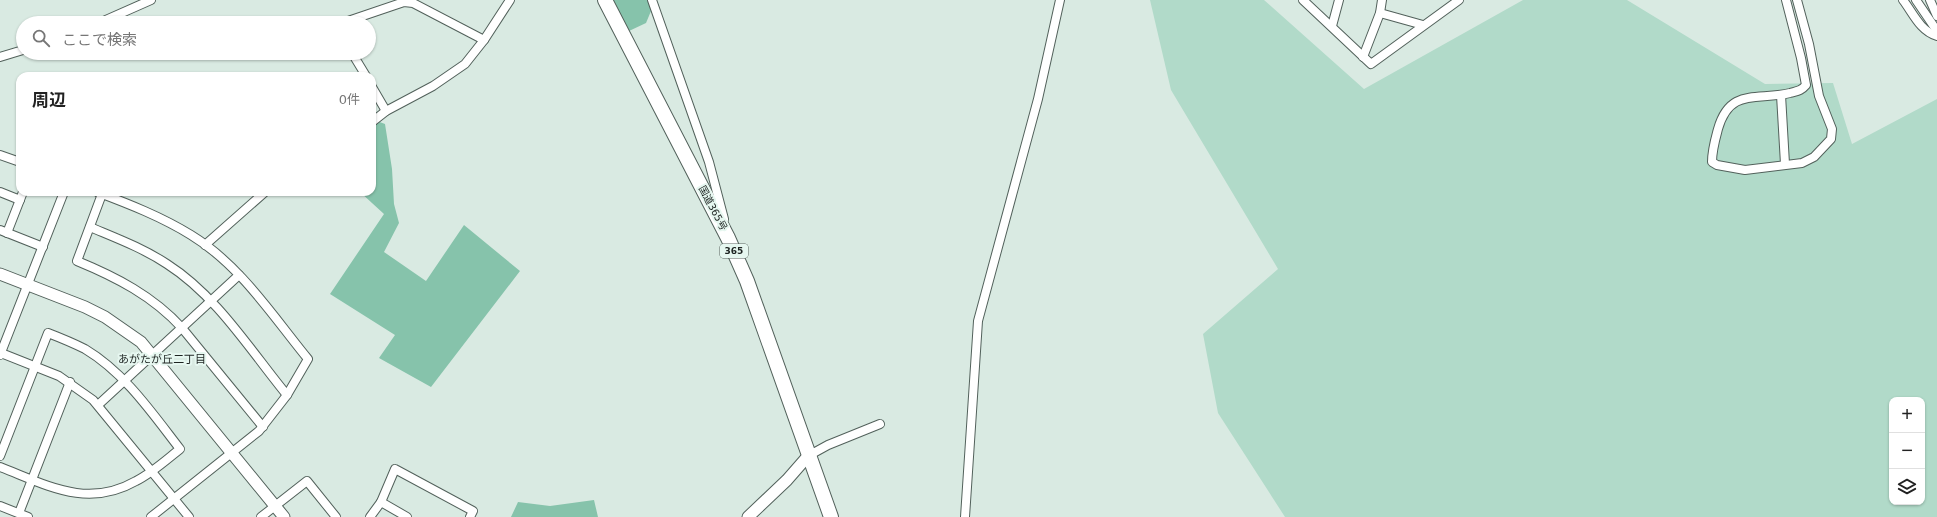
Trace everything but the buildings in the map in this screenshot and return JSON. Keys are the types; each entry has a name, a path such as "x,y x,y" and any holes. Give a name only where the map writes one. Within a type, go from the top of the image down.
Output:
{"highway":[{"name":"国道365号","path":"605,0 728,238 747,281 808,456 831,517"}],"street":[{"path":"115,16 151,0"},
{"path":"376,119 433,86 465,64 484,40 510,0"},
{"path":"652,0 709,162 728,238"},
{"path":"965,517 978,321 1038,99 1060,0"},
{"path":"1303,0 1371,64 1459,0"},
{"path":"1332,26 1339,0"},
{"path":"1363,57 1380,13 1382,0"},
{"path":"1786,0 1800,52 1806,85 1802,90 1781,95 1745,98 1731,104 1720,122 1712,153 1712,162 1717,165 1745,170 1808,161 1827,144 1832,132 1819,96 1810,49 1797,0"},
{"path":"1903,0 1921,27 1929,34 1937,35 1935,28 1916,0"},
{"path":"363,16 404,2 413,3 484,40"},
{"path":"1933,6 1937,16"},
{"path":"1380,13 1423,25"},
{"path":"0,57 16,52"},
{"path":"356,60 364,72"},
{"path":"376,94 386,112"},
{"path":"1781,95 1785,164"},
{"path":"0,155 16,161"},
{"path":"0,192 16,195"},
{"path":"22,196 4,232 43,247"},
{"path":"62,196 0,354 35,366 70,382 98,405 189,517"},
{"path":"99,196 90,227 77,261 119,279 142,292 182,328 263,427"},
{"path":"108,196 146,211 192,235 239,275 308,359 287,394 263,427 151,517"},
{"path":"204,245 260,196"},
{"path":"90,227 140,248 186,277 211,301 287,394"},
{"path":"0,274 85,307 105,317 141,342 284,517"},
{"path":"98,405 239,275"},
{"path":"0,456 48,333 86,350 125,381 180,449 136,482 119,490 94,495 69,493 0,467"},
{"path":"19,513 70,382"},
{"path":"748,517 787,480 808,456 828,445 880,424"},
{"path":"370,517 381,502 395,469 473,511 470,517"},
{"path":"261,517 307,481 336,517"},
{"path":"381,502 407,517"},
{"path":"0,506 28,517"}],"green space":[{"path":"612,0 648,0 651,11 646,23 629,31"},
{"path":"1150,0 1264,0 1364,89 1523,0 1627,0 1765,84 1833,83 1852,144 1937,99 1937,517 1285,517 1218,413 1203,334 1278,269 1171,90"},
{"path":"376,122 385,124 392,169 394,204 399,223 384,252 426,281 464,225 520,271 431,387 379,358 395,335 330,294 384,214 364,196 376,196"},
{"path":"594,500 598,517 511,517 518,502 550,506"}],"district":[{"name":"あがたが丘二丁目","path":"162,359"}]}
